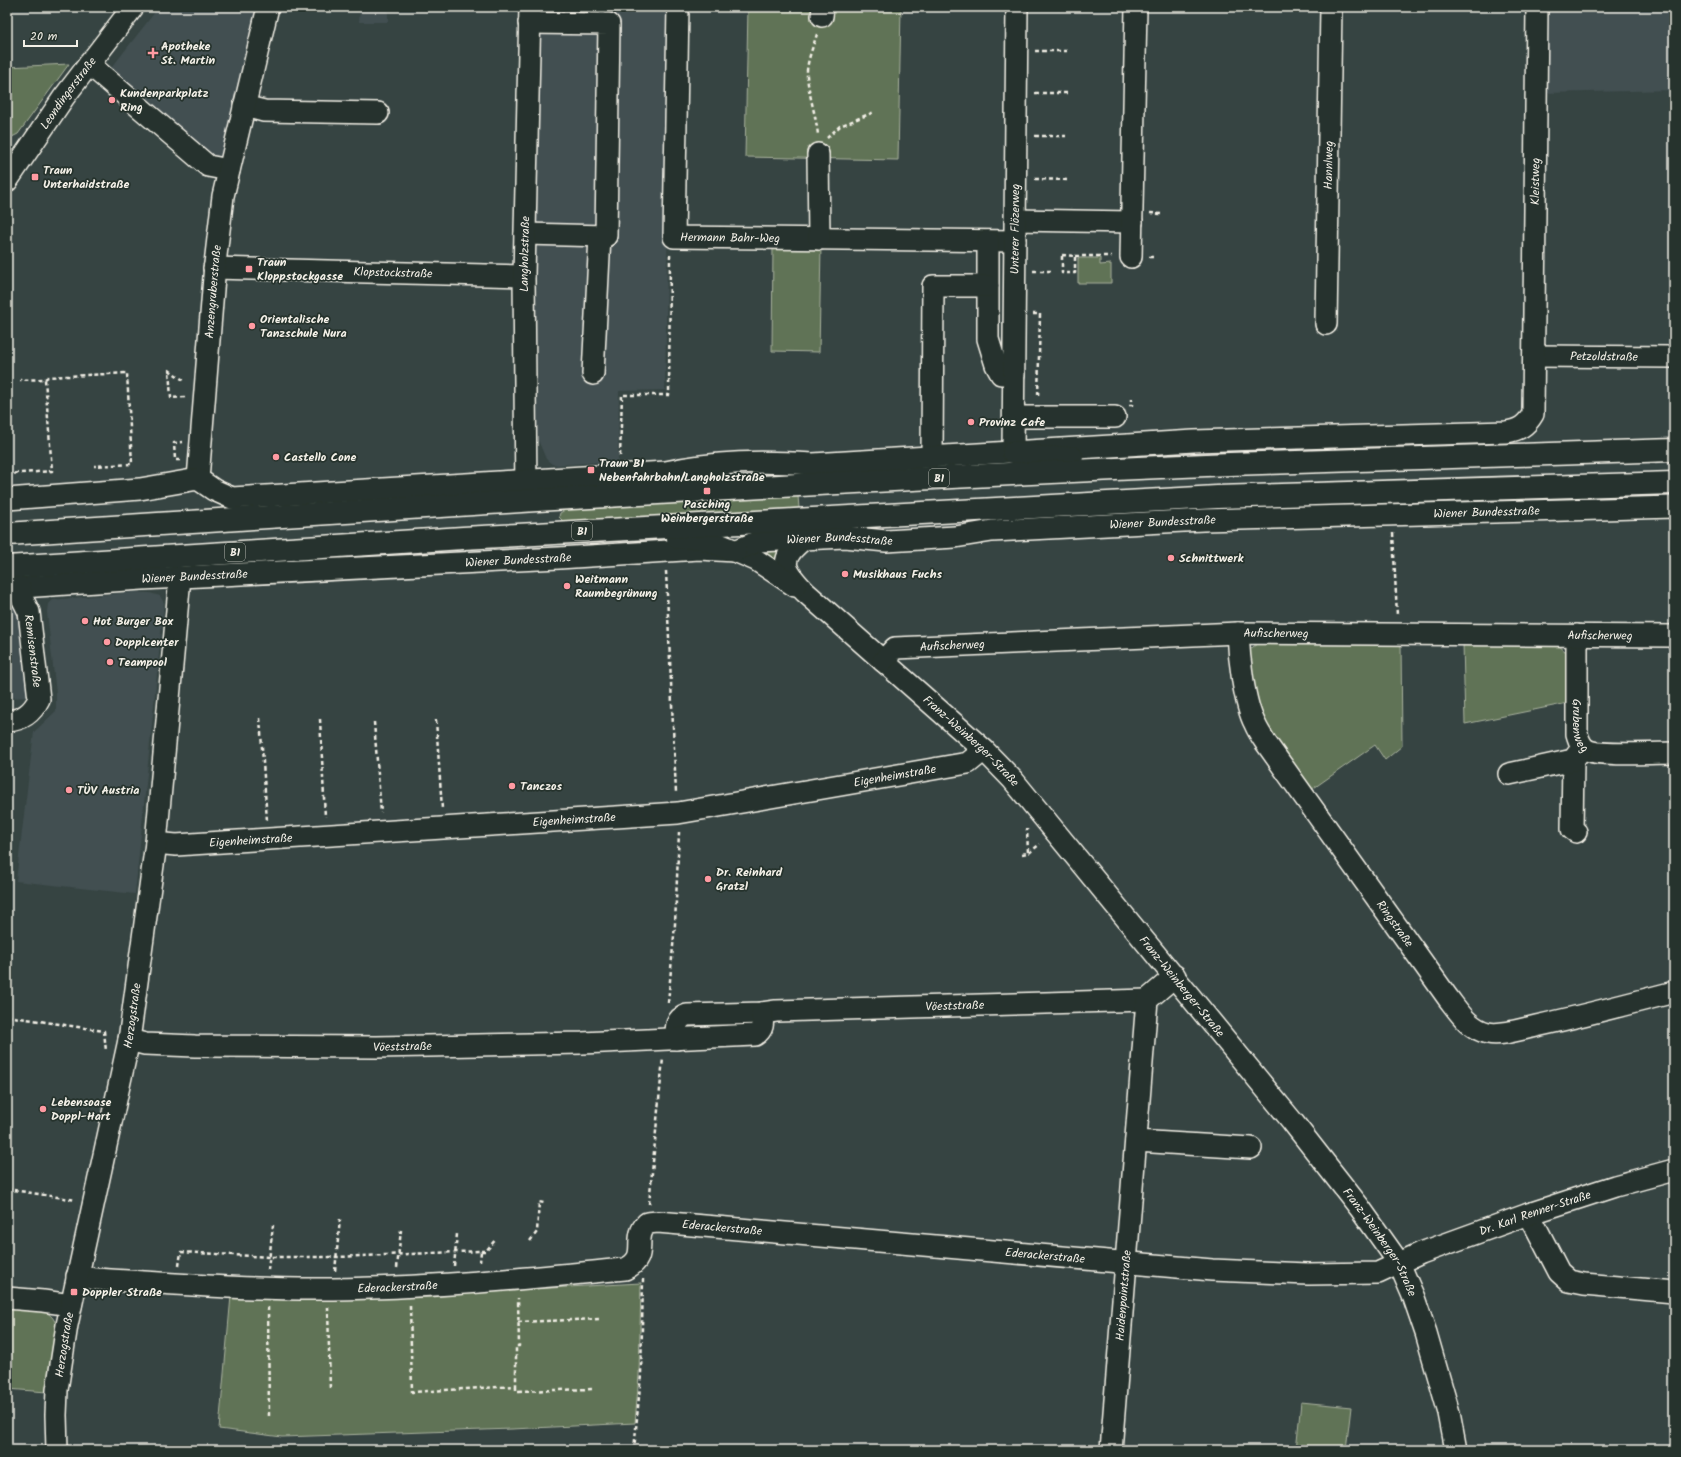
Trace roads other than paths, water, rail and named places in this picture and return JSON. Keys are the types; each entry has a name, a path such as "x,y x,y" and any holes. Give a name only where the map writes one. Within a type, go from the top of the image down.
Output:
{"main road":[{"name":"B1","path":"7,534 526,491 821,484 1231,464 1674,450"},
{"path":"1013,452 1045,458 1169,455 1231,464"},
{"name":"Wiener Bundesstraße","path":"7,567 463,538 1217,497 1674,483"},
{"path":"463,538 537,544 700,537 735,551"}],"street":[{"name":"Leondingerstraße","path":"8,176 89,64 133,7"},
{"name":"Anzengruberstraße","path":"198,479 214,268 223,196 268,7"},
{"name":"Hermann Bahr-Weg","path":"678,7 674,237 1015,241"},
{"path":"1131,257 1136,7"},
{"name":"Hannlweg","path":"1326,324 1330,7"},
{"name":"Kleistweg","path":"1534,356 1537,7"},
{"name":"Unterer Flözerweg","path":"1013,452 1015,220 1023,8"},
{"path":"525,234 606,236 609,24 530,15"},
{"name":"Langholzstraße","path":"526,491 524,276 530,15"},
{"path":"89,64 208,166 229,170"},
{"path":"244,106 264,111 378,112"},
{"path":"818,150 819,239"},
{"path":"1015,220 1132,222"},
{"path":"593,374 600,236"},
{"path":"988,241 988,339 996,365 1001,374 1014,374"},
{"name":"Klopstockstraße","path":"214,268 524,276"},
{"path":"932,457 933,286 988,286"},
{"path":"7,499 140,489 198,479 214,490 232,498 526,491 666,472 697,465 766,461 813,464 1194,441 1506,432 1517,430 1528,422 1533,414 1534,356"},
{"name":"Petzoldstraße","path":"1534,356 1674,357"},
{"path":"1014,417 1115,417"},
{"path":"1217,497 1221,520"},
{"name":"Wiener Bundesstraße","path":"14,588 180,577 559,558 699,549 735,551 759,541 845,537 886,541 955,537 992,531 1221,520 1674,507"},
{"name":"Franz-Weinberger-Straße","path":"804,539 788,553 786,563 787,571 791,578 984,750 1017,785 1175,976 1360,1208 1399,1263 1414,1298 1426,1332 1449,1413 1456,1450"},
{"name":"Franz-Weinberger-Straße","path":"735,551 756,560 805,592"},
{"name":"Herzogstraße","path":"57,1450 57,1390 71,1305 129,1040 156,843 180,577"},
{"name":"Remisenstraße","path":"7,721 16,720 28,714 35,707 39,699 29,612 22,598 14,588"},
{"name":"Aufischerweg","path":"883,661 895,648 1238,633 1674,636"},
{"name":"Ringstraße","path":"1238,633 1239,652 1249,705 1255,724 1266,743 1452,1003 1472,1027 1488,1033 1511,1032 1574,1018 1674,992"},
{"name":"Grubenweg","path":"1577,636 1578,734 1580,742 1578,754 1588,751 1601,753 1674,753"},
{"name":"Eigenheimstraße","path":"156,843 176,845 678,813 968,763 984,750"},
{"path":"1510,774 1578,754 1572,829 1576,832"},
{"path":"1147,1000 1175,976"},
{"name":"Vöeststraße","path":"129,1040 145,1044 195,1046 377,1047 671,1039 681,1017 687,1015 1147,1000"},
{"name":"Haidenpointstraße","path":"1111,1450 1147,1000"},
{"path":"1136,1141 1251,1148"},
{"name":"Dr. Karl Renner-Straße","path":"1399,1263 1421,1253 1529,1214 1615,1186 1674,1170"},
{"path":"1529,1214 1559,1272 1569,1281 1584,1284 1674,1292"},
{"name":"Ederackerstraße","path":"77,1276 95,1279 267,1288 330,1289 452,1284 625,1269 634,1265 638,1259 642,1228 647,1223 658,1222 1212,1270 1308,1274 1378,1273 1399,1263"},
{"path":"7,1298 43,1300 71,1305"}],"place":[{"name":"Apotheke St. Martin","path":"153,53"},
{"name":"Kundenparkplatz Ring","path":"112,100"},
{"name":"Traun Unterhaidstraße","path":"35,177"},
{"name":"Traun Kloppstockgasse","path":"249,269"},
{"name":"Orientalische Tanzschule Nura","path":"252,326"},
{"name":"Provinz Cafe","path":"971,422"},
{"name":"Castello Cone","path":"276,457"},
{"name":"Traun B1 Nebenfahrbahn/Langholzstraße","path":"591,470"},
{"name":"Pasching Weinbergerstraße","path":"707,491"},
{"name":"Schnittwerk","path":"1171,558"},
{"name":"Musikhaus Fuchs","path":"845,574"},
{"name":"Weitmann Raumbegrünung","path":"567,586"},
{"name":"Hot Burger Box","path":"85,621"},
{"name":"Dopplcenter","path":"107,642"},
{"name":"Teampool","path":"110,662"},
{"name":"Tanczos","path":"512,786"},
{"name":"TÜV Austria","path":"69,790"},
{"name":"Dr. Reinhard Gratzl","path":"708,879"},
{"name":"Lebensoase Doppl-Hart","path":"43,1109"},
{"name":"Doppler Straße","path":"74,1292"}]}
